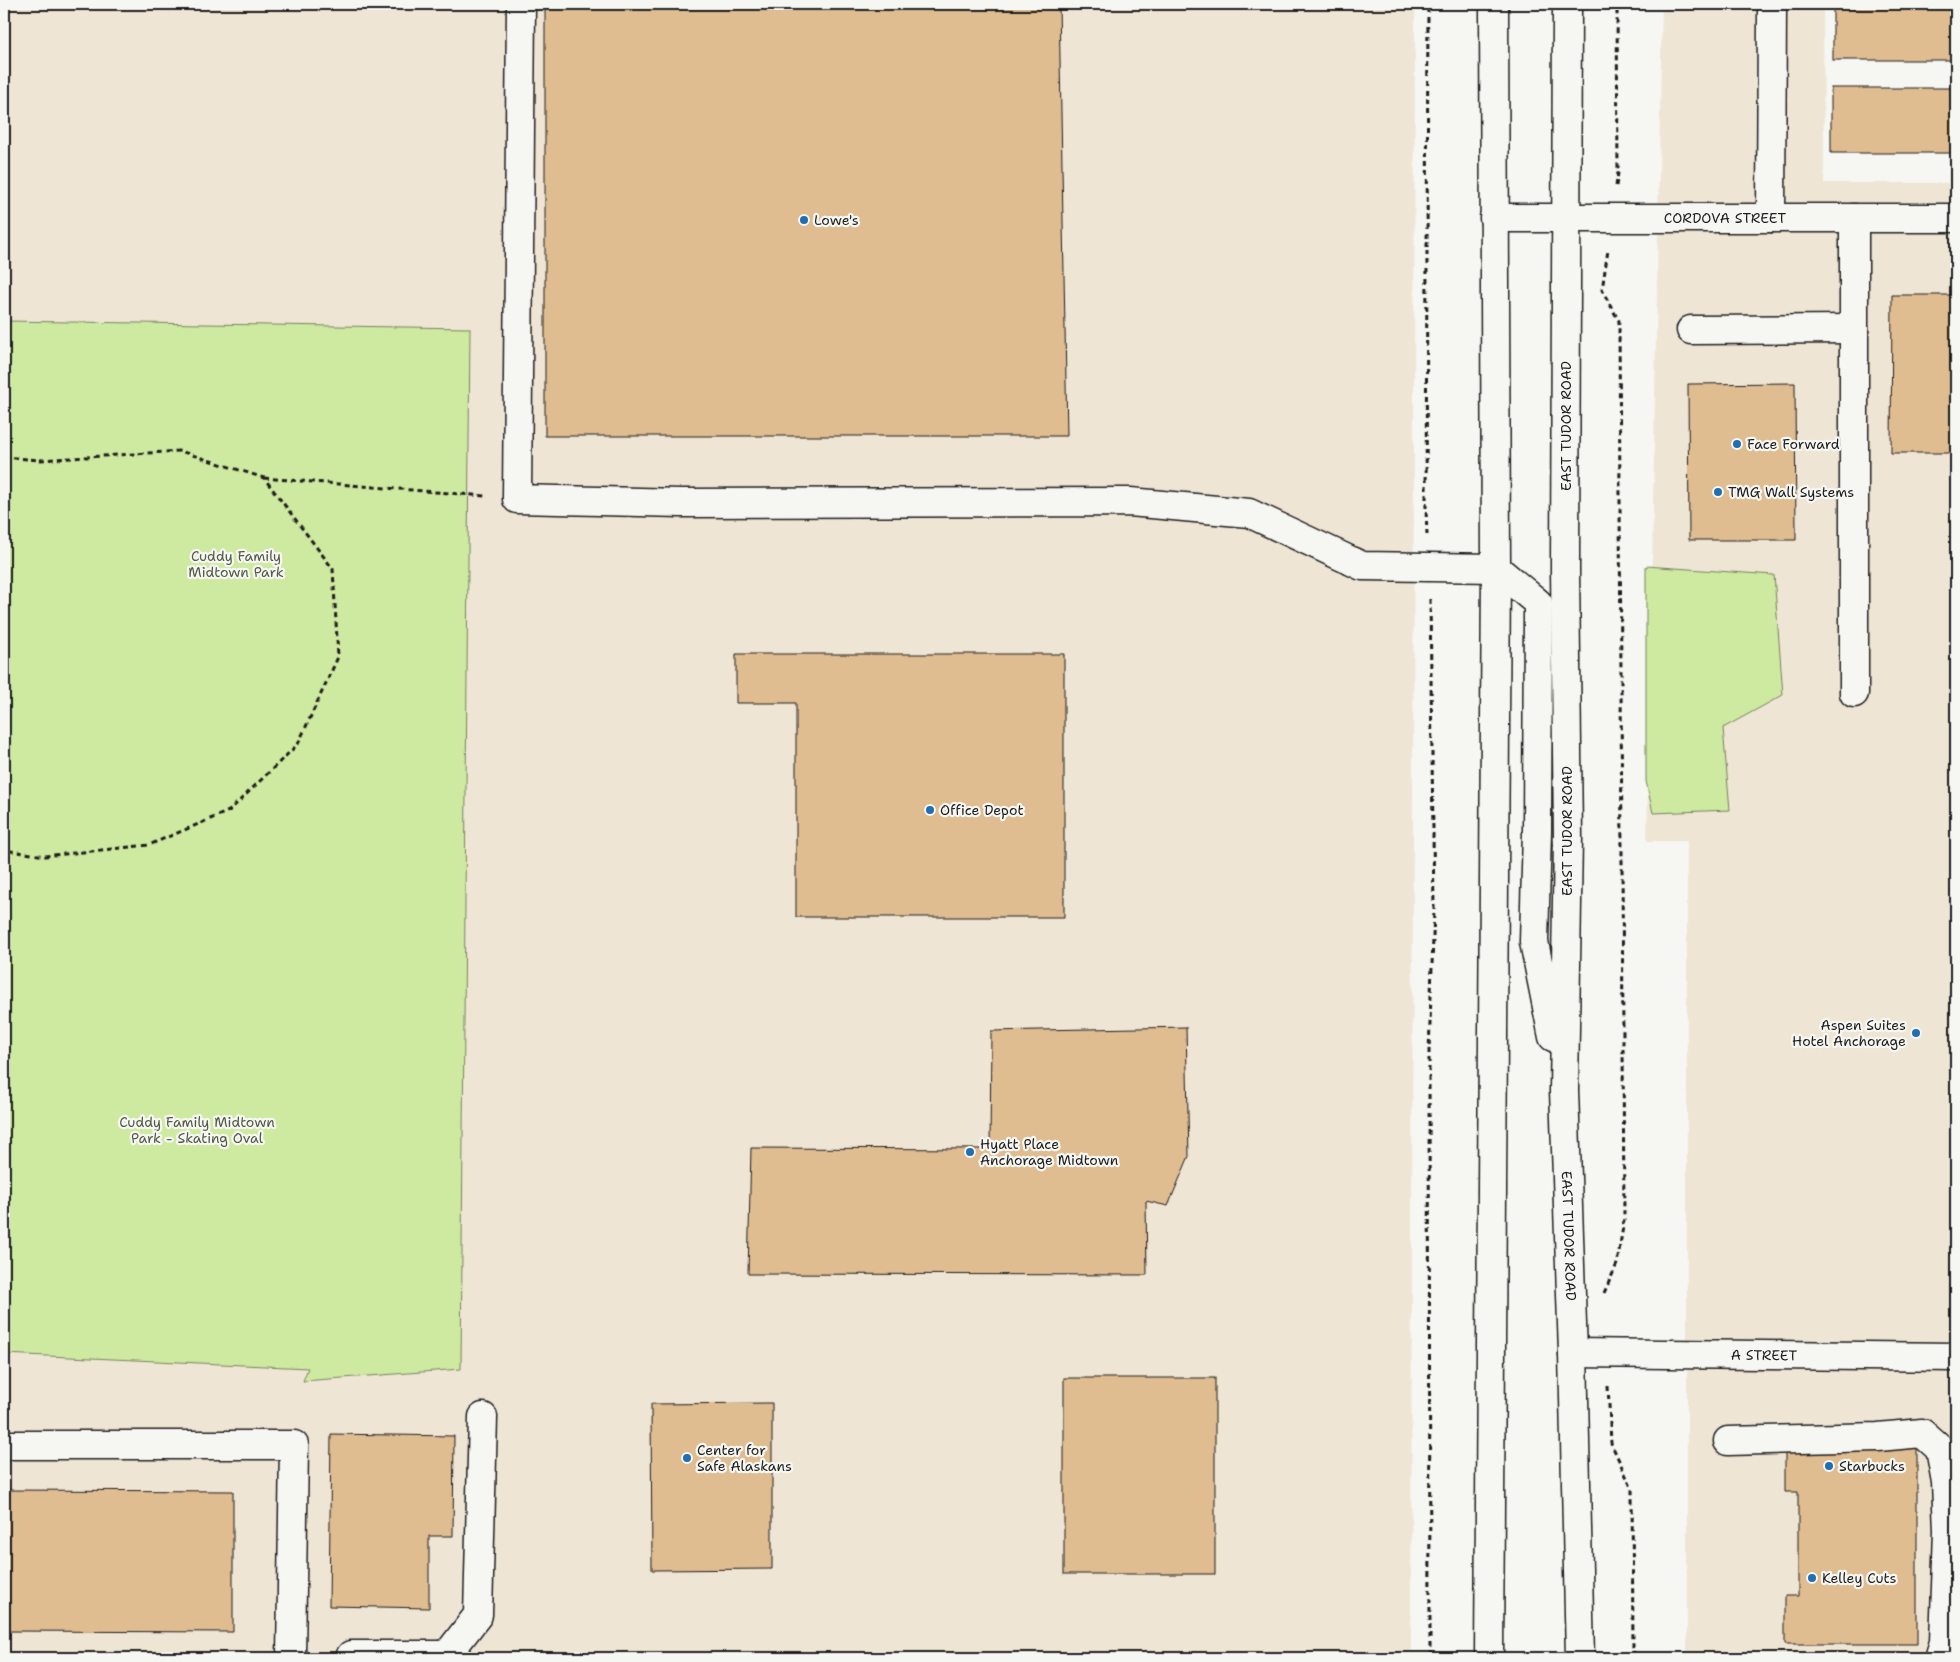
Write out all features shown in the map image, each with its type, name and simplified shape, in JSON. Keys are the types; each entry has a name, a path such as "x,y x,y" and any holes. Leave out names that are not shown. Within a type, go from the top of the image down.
{"main road":[{"path":"521,4 517,499 681,503 1130,502 1249,513 1362,566 1496,568 1538,603 1537,821 1534,942 1564,1090"},
{"path":"1489,1658 1496,568 1494,4"},
{"name":"EAST TUDOR ROAD","path":"1567,4 1565,569 1568,838 1564,1090 1582,1650"},
{"path":"1771,218 1772,4"},
{"name":"CORDOVA STREET","path":"1494,218 1956,218"},
{"path":"1854,218 1854,693"},
{"path":"1691,330 1854,329"},
{"name":"A STREET","path":"1573,1353 1956,1357"},
{"path":"351,1655 447,1657 478,1615 483,1417"},
{"path":"1728,1441 1922,1433 1940,1449 1946,1482 1948,1531 1944,1642 1939,1658"},
{"path":"4,1445 294,1445 291,1658"}],"path":[{"path":"1428,4 1426,509 1431,611 1434,909 1429,1052 1430,1636 1432,1658"},
{"path":"1604,1294 1617,1264 1624,1220 1619,321 1602,290 1618,173 1617,4"},
{"path":"4,457 40,460 180,451 264,478 517,499"},
{"path":"4,850 45,856 149,846 229,811 298,744 338,657 333,569 264,478"},
{"path":"1607,1354 1611,1443 1632,1489 1633,1650 1636,1658"}],"shaded area":[{"path":"4,4 1415,4 1411,1658 4,1658 4,1354 308,1368 303,1381 461,1369 470,329 4,321"},
{"path":"1662,4 1823,4 1824,183 1956,183 1956,1658 1687,1658 1687,841 1647,841"}],"green space":[{"name":"Cuddy Family Midtown Park","path":"4,321 470,328 461,1369 303,1381 308,1368 4,1354"},
{"path":"1646,566 1774,575 1783,695 1723,728 1730,810 1653,813 1646,781"}],"building":[{"name":"Lowe's","path":"545,4 1059,4 1067,436 545,436"},
{"path":"1833,4 1956,4 1956,60 1833,60"},
{"path":"1831,88 1956,88 1956,153 1831,153"},
{"path":"1892,295 1956,295 1956,453 1891,453"},
{"path":"1795,383 1796,540 1689,540 1688,384"},
{"name":"Office Depot","path":"736,654 1064,654 1064,917 796,917 796,703 736,703"},
{"name":"Hyatt Place Anchorage Midtown","path":"1186,1027 1189,1156 1168,1206 1146,1201 1147,1275 748,1274 751,1148 990,1149 991,1031"},
{"path":"1064,1378 1215,1378 1215,1574 1064,1574"},
{"path":"772,1403 772,1569 652,1570 651,1404"},
{"path":"331,1434 454,1436 453,1536 429,1536 429,1608 329,1606"},
{"path":"1785,1444 1917,1444 1917,1644 1785,1644 1785,1596 1798,1596 1798,1492 1785,1492"},
{"path":"7,1490 233,1491 233,1632 5,1631"}],"place":[{"name":"Lowe's","path":"804,220"},
{"name":"Face Forward","path":"1737,444"},
{"name":"TMG Wall Systems","path":"1718,492"},
{"name":"Office Depot","path":"930,810"},
{"name":"Aspen Suites Hotel Anchorage","path":"1916,1033"},
{"name":"Hyatt Place Anchorage Midtown","path":"970,1152"},
{"name":"Center for Safe Alaskans","path":"687,1458"},
{"name":"Starbucks","path":"1829,1466"},
{"name":"Kelley Cuts","path":"1812,1578"}],"park label":[{"name":"Cuddy Family Midtown Park - Skating Oval","path":"197,1130"}]}
